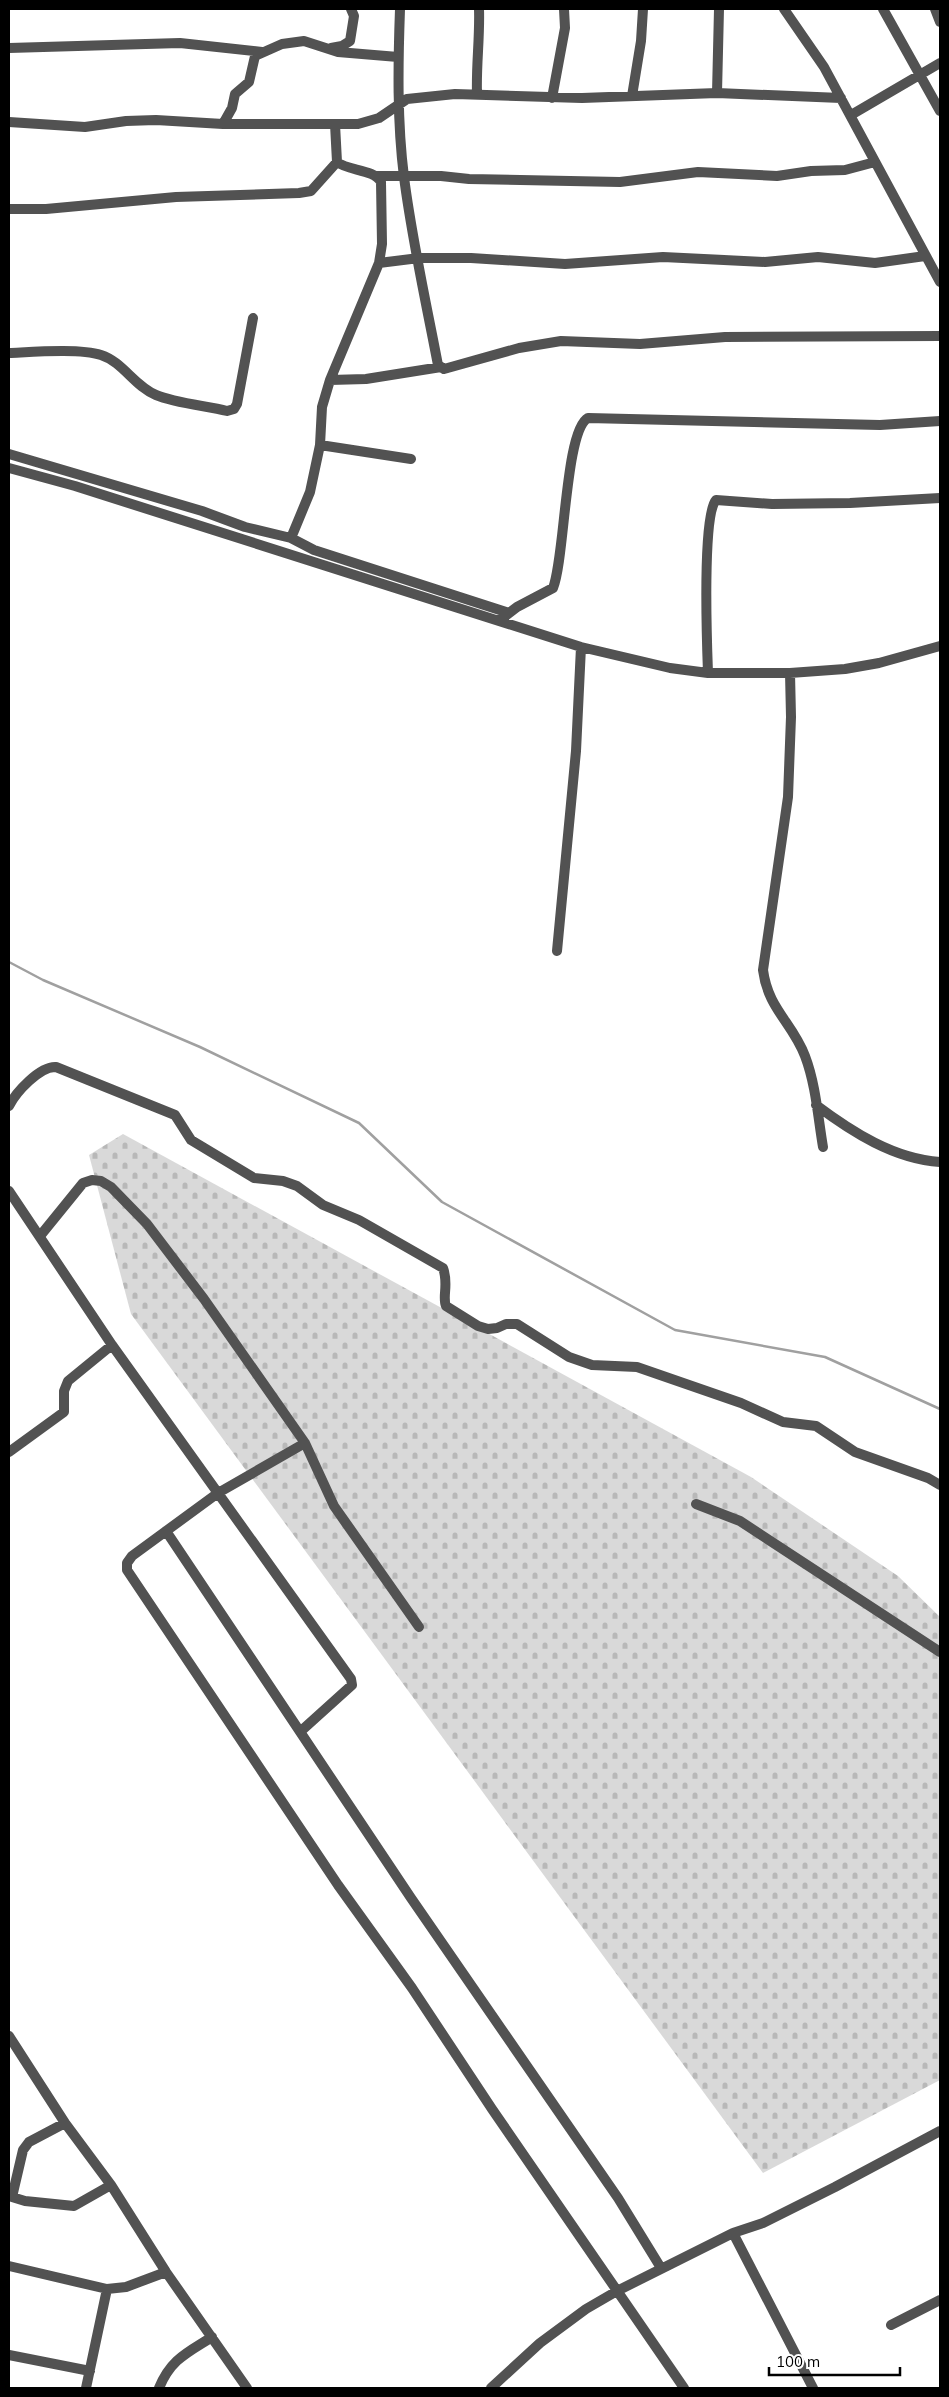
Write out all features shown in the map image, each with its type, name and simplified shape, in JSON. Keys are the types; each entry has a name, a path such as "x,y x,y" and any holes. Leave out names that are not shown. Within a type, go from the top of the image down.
{"street":[{"path":"330,48 342,46 350,41 354,16 351,9"},
{"path":"400,9 398,104 404,176 438,365 441,368"},
{"path":"477,94 476,62 479,43 479,9"},
{"path":"552,98 565,28 564,9"},
{"path":"632,96 641,41 642,9"},
{"path":"717,93 719,9"},
{"path":"784,9 824,66 940,282"},
{"path":"883,9 940,111"},
{"path":"935,9 940,22"},
{"path":"223,124 234,105 235,94 249,82 252,61 255,56 262,52 295,41 304,41 338,52 398,57"},
{"path":"9,48 180,43 262,52"},
{"path":"851,115 940,63"},
{"path":"9,122 85,127 126,121 156,120 223,124 336,124 372,121 407,99 422,96 477,94 552,98 717,93 841,98"},
{"path":"9,209 46,209 176,197 311,191 337,162 336,124"},
{"path":"337,162 342,166 377,176 620,182 698,172 777,176 811,171 845,170 875,162"},
{"path":"291,538 310,492 320,445 322,407 330,380 379,263 382,244 381,185 377,176"},
{"path":"379,263 419,258 471,258 565,264 663,257 766,262 818,257 875,263 925,256"},
{"path":"9,353 57,352 100,354 119,364 141,386 156,395 227,411 234,409 237,404 253,318"},
{"path":"330,380 444,369 519,348 561,341 640,344 725,337 940,336"},
{"path":"500,620 547,592 554,583 571,464 581,424 588,418 880,426 940,421"},
{"path":"320,445 412,459"},
{"path":"9,454 202,511 245,527 291,538 314,550 509,613"},
{"path":"9,468 75,486 500,620 581,648 670,668 708,673 790,673 845,669 879,663 940,646"},
{"path":"708,673 706,612 708,549 712,509 716,500 772,504 850,503 940,498"},
{"path":"557,951 576,752 581,648"},
{"path":"790,673 791,717 788,797 763,970 772,1004 792,1031 805,1056 823,1148"},
{"path":"9,1106 40,1071 56,1067 175,1115 191,1140 254,1178 283,1181 297,1186 323,1205 359,1220 443,1268 447,1283 444,1303 478,1326 488,1329 506,1324 517,1324 568,1357 592,1365 637,1367 741,1404 784,1422 816,1426 854,1452 928,1478 940,1485"},
{"path":"816,1105 858,1136 923,1161 940,1162"},
{"path":"40,1236 83,1183 101,1180 111,1186 147,1224 204,1299 305,1444 334,1506 419,1627"},
{"path":"9,1190 112,1345 352,1682 352,1685 301,1732"},
{"path":"9,1452 64,1412 64,1391 68,1381 112,1345"},
{"path":"305,1444 218,1493 132,1556 126,1563 126,1570 338,1885 412,1988 492,2109 684,2388"},
{"path":"696,1504 740,1521 940,1652"},
{"path":"166,1531 411,1898 618,2198 661,2268"},
{"path":"10,2040 65,2123 110,2185 166,2272 247,2388"},
{"path":"65,2123 29,2142 23,2150 12,2197 25,2201 74,2206 110,2185"},
{"path":"491,2388 540,2343 586,2309 617,2291 733,2233 787,2211 940,2131"},
{"path":"733,2233 812,2388"},
{"path":"9,2266 107,2289 126,2287 166,2272"},
{"path":"86,2388 107,2289"},
{"path":"891,2325 940,2300"},
{"path":"160,2388 166,2370 212,2337"},
{"path":"9,2355 90,2371"}],"green space":[{"path":"123,1134 751,1477 898,1576 940,1617 940,2080 763,2173 131,1314 89,1155"}],"waterway":[{"path":"9,962 43,980 200,1047 359,1123 442,1202 675,1330 825,1357 940,1409"}]}
